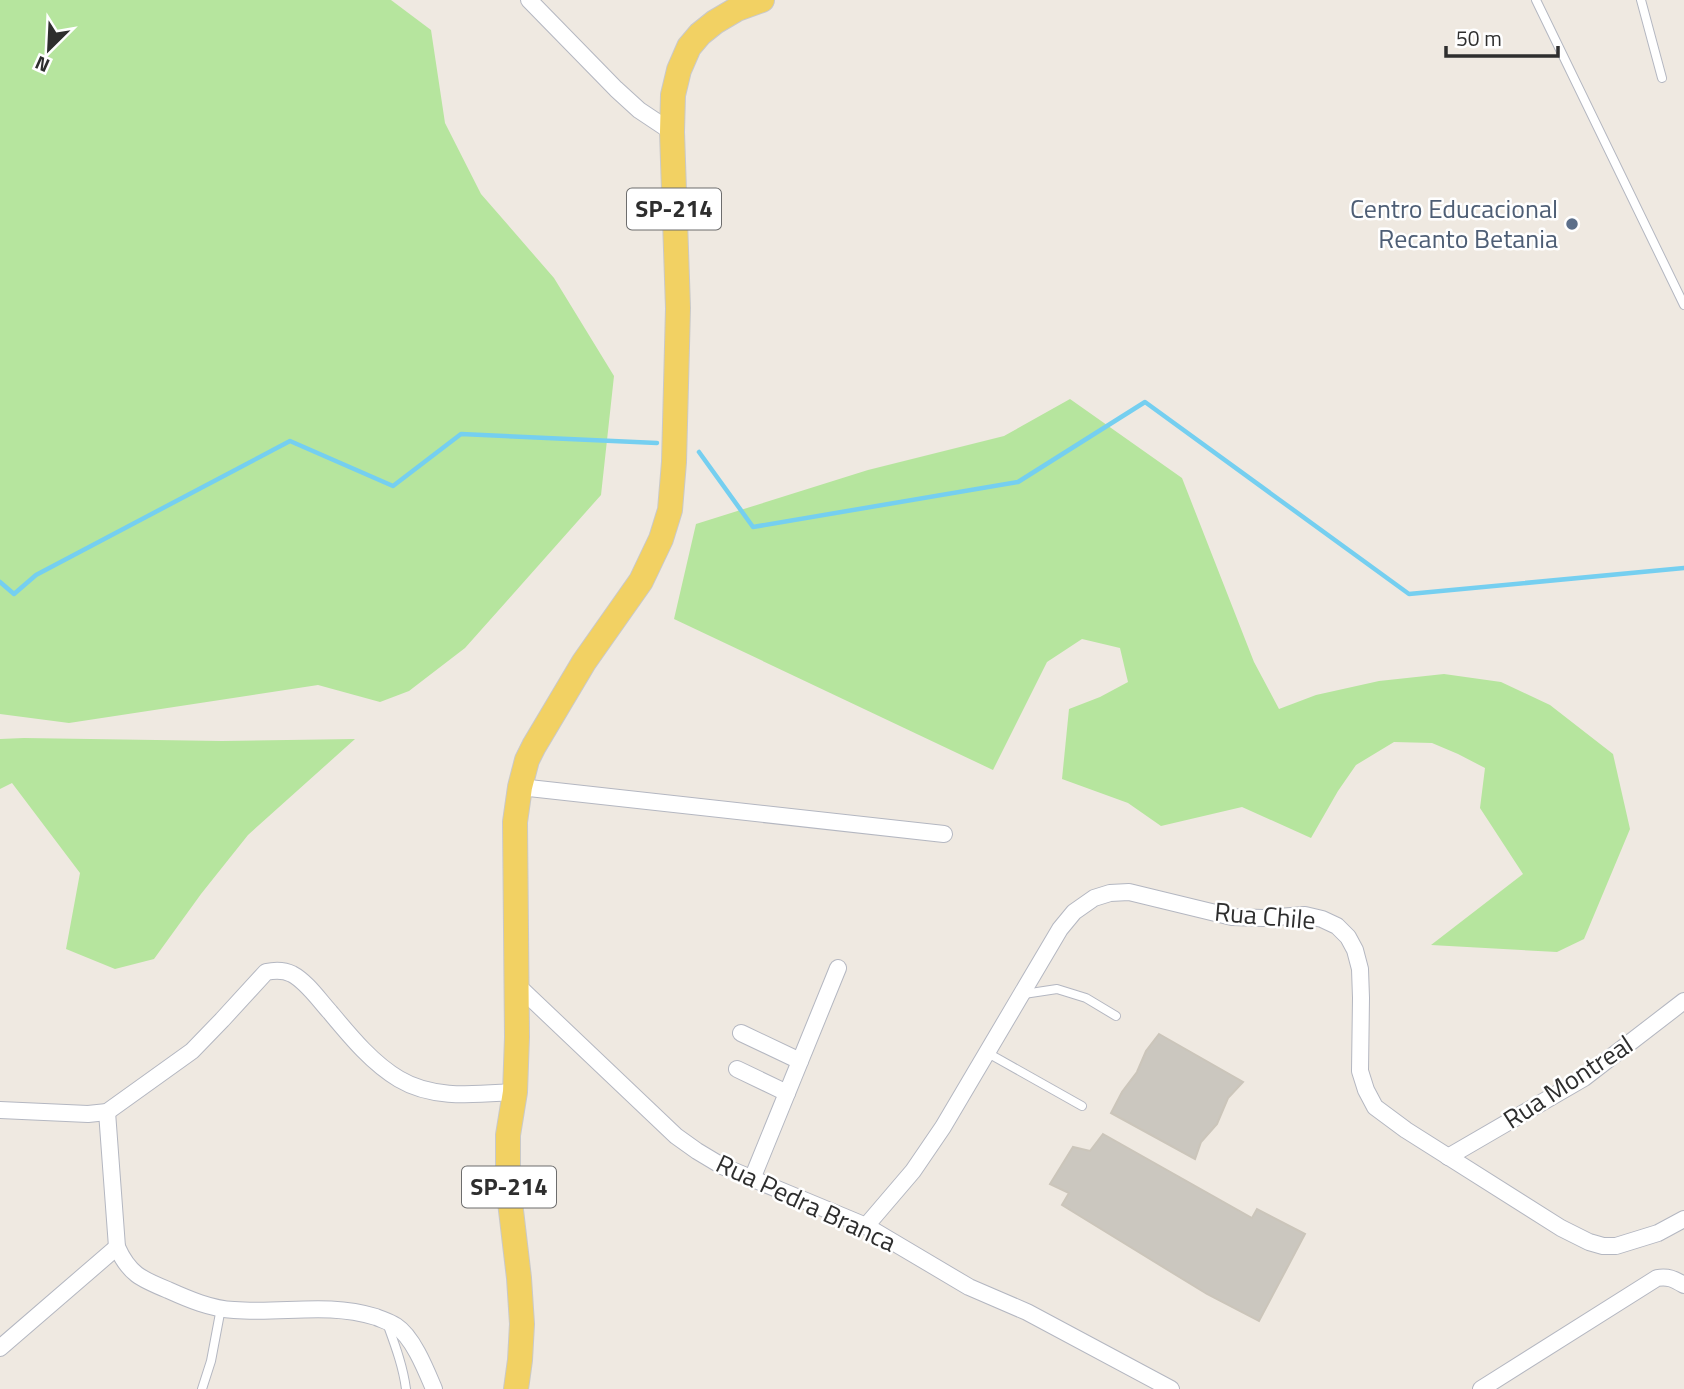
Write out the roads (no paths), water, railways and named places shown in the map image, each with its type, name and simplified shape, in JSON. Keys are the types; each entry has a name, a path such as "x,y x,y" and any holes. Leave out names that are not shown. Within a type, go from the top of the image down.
{"main road":[{"name":"SP-214","path":"516,1389 522,1324 508,1185 508,1135 515,1092 516,984 503,956 498,935 499,910 515,850 515,822 520,787 527,760 552,714 584,662 641,581 661,539 670,510 678,308 673,95 678,70 689,47 700,34 737,9 762,0"}],"street":[{"path":"529,0 616,89 639,110 672,132"},
{"path":"520,787 944,834"},
{"name":"Rua Chile","path":"866,1226 913,1171 943,1127 1060,929 1074,912 1094,898 1110,893 1129,892 1232,917 1305,915 1337,926 1348,937 1355,950 1360,969 1360,1071 1375,1107 1448,1157 1561,1228 1589,1242 1616,1246 1658,1233 1684,1219"},
{"path":"752,1179 838,968"},
{"path":"0,1110 88,1114 107,1112 192,1051 266,972 275,970 292,974 311,990 372,1058 399,1079 420,1088 443,1093 515,1092"},
{"name":"Rua Pedra Branca","path":"516,984 676,1136 697,1151 722,1166 866,1226 968,1287 1027,1312 1171,1389"},
{"name":"Rua Montreal","path":"1448,1157 1584,1078 1684,1001"},
{"path":"741,1033 800,1061"},
{"path":"737,1069 787,1093"},
{"path":"107,1112 117,1247 125,1264 136,1274 209,1306 258,1311 329,1308 358,1312 386,1321 396,1325 404,1333 434,1389"},
{"path":"0,1348 117,1247"},
{"path":"1481,1389 1657,1279 1666,1277 1684,1285"}],"lane":[{"path":"1536,0 1684,305"},
{"path":"1641,0 1662,78"},
{"path":"1021,994 1058,989 1086,998 1116,1016"},
{"path":"986,1052 1082,1106"},
{"path":"202,1389 211,1361 221,1308"},
{"path":"386,1321 398,1351 406,1389"}],"waterway":[{"path":"699,452 753,527 1018,482 1145,402 1409,594 1684,568"},
{"path":"0,582 14,594 36,575 290,441 393,486 461,434 657,443"}],"place":[{"name":"Centro Educacional Recanto Betania","path":"1572,224"}]}
